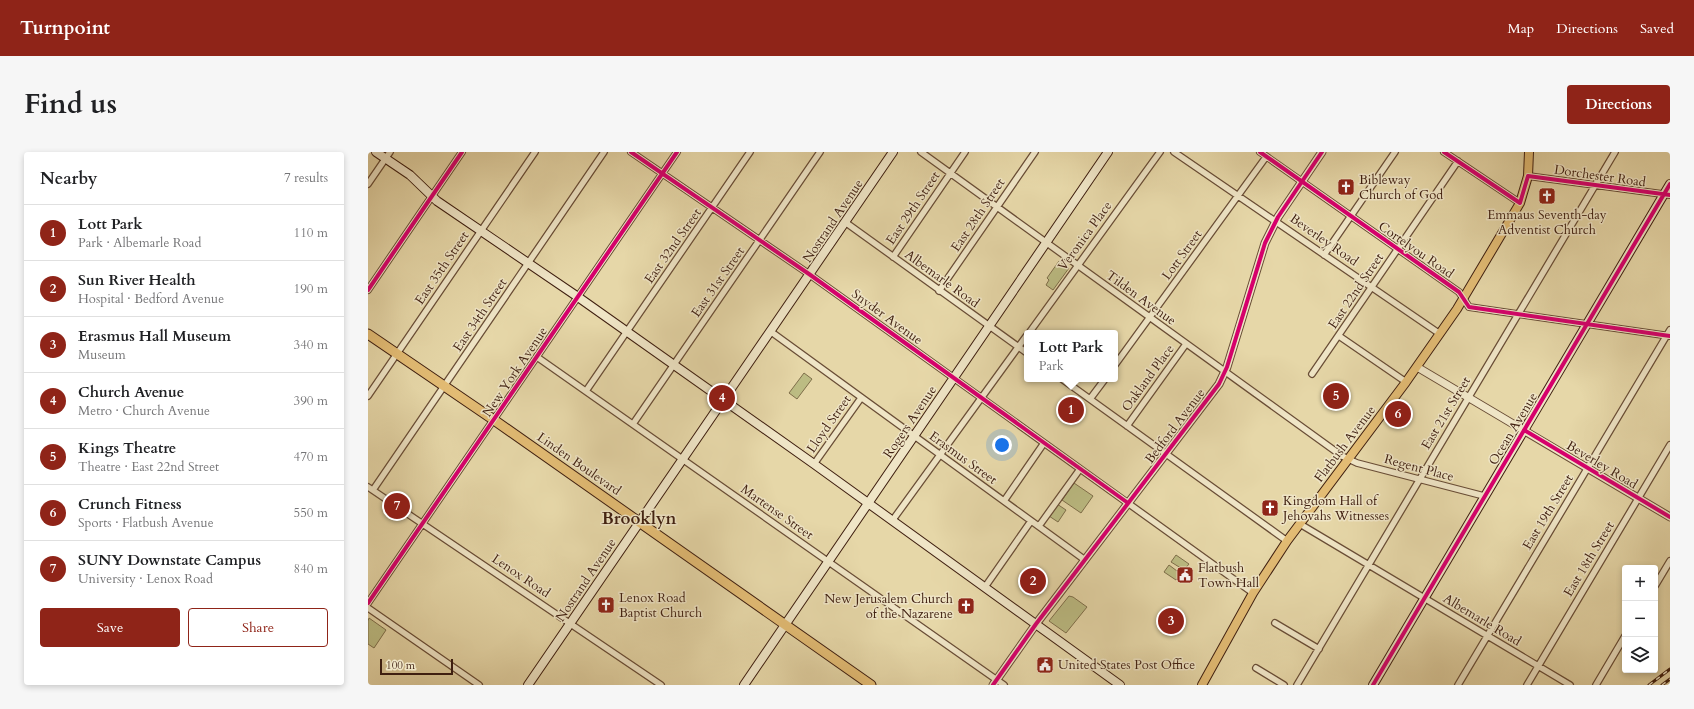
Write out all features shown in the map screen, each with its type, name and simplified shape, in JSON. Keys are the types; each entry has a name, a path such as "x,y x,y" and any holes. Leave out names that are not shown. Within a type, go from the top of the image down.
{"highway":[{"name":"Linden Boulevard","path":"368,334 494,420 871,685"}],"main road":[{"path":"376,152 388,155 432,196 814,464 1120,685"},
{"name":"Nostrand Avenue","path":"528,685 892,152"},
{"name":"Rogers Avenue","path":"744,685 1108,152"},
{"name":"Flatbush Avenue","path":"1202,685 1253,593 1287,541 1417,367 1463,299 1520,203 1528,176 1529,152"},
{"name":"Ocean Avenue","path":"1373,685 1587,324 1667,195 1670,184"}],"street":[{"path":"368,290 462,152"},
{"name":"East 35th Street","path":"368,396 535,152"},
{"name":"East 34th Street","path":"371,488 444,386 604,152"},
{"name":"Snyder Avenue","path":"631,152 809,274 1253,593"},
{"name":"New York Avenue","path":"368,602 677,152"},
{"name":"East 32nd Street","path":"586,391 750,152"},
{"name":"East 31st Street","path":"633,424 820,152"},
{"name":"Tilden Avenue","path":"921,152 1225,373 1349,460"},
{"name":"East 29th Street","path":"893,257 965,152"},
{"name":"East 28th Street","path":"939,291 1034,152"},
{"name":"Veronica Place","path":"1031,330 1160,152"},
{"name":"Beverley Road","path":"1174,152 1440,334"},
{"name":"Cortelyou Road","path":"1260,152 1350,217 1459,292 1469,307 1668,336"},
{"name":"Bedford Avenue","path":"995,682 1036,624 1212,395 1225,373 1265,243 1276,221 1322,152"},
{"path":"1324,255 1395,152"},
{"path":"1444,152 1520,203"},
{"name":"East 21st Street","path":"1297,685 1615,152"},
{"path":"368,184 388,155"},
{"name":"Lott Street","path":"1118,361 1266,157"},
{"name":"East 22nd Street","path":"1312,374 1458,161"},
{"name":"Dorchester Road","path":"1528,176 1667,195"},
{"name":"Albemarle Road","path":"845,222 1024,352"},
{"name":"East 19th Street","path":"1458,685 1587,468 1668,336 1670,330"},
{"name":"Erasmus Street","path":"770,331 1085,560"},
{"path":"1339,336 1406,382"},
{"name":"Veronica Place","path":"892,521 1024,339"},
{"name":"Oakland Place","path":"1127,426 1186,344"},
{"name":"Martense Street","path":"537,357 829,562 995,682 1004,685"},
{"name":"Beverley Road","path":"1417,367 1670,518"},
{"path":"1066,382 1287,541"},
{"path":"1090,399 1103,382"},
{"name":"Lloyd Street","path":"814,464 861,398"},
{"path":"1004,501 1044,443"},
{"name":"East 18th Street","path":"1527,685 1670,445"},
{"name":"Regent Place","path":"1349,460 1484,496"},
{"path":"1039,526 1080,469"},
{"name":"Lenox Road","path":"371,488 661,685"},
{"path":"985,587 1031,521"},
{"name":"Albemarle Road","path":"1300,524 1570,685"},
{"path":"1658,581 1670,561"},
{"path":"368,608 480,685"},
{"path":"1275,623 1319,649"},
{"path":"1596,685 1624,637"},
{"path":"1256,668 1284,685"}],"green space":[{"path":"1059,261 1069,268 1053,290 1046,285 1049,280 1047,278"},
{"path":"804,373 812,379 797,399 789,393"},
{"path":"1077,397 1082,401 1067,422 1062,418"},
{"path":"1074,483 1093,496 1081,513 1062,500"},
{"path":"1057,504 1066,510 1058,522 1049,516"},
{"path":"1176,555 1189,564 1184,570 1171,562"},
{"path":"1169,565 1181,574 1176,580 1164,572"},
{"path":"1069,596 1073,597 1087,607 1066,633 1049,621"},
{"path":"369,618 386,630 374,648 368,644"}],"railway":[{"path":"1649,685 1670,669"},
{"path":"1662,685 1670,679"}],"cycle path":[{"path":"368,290 462,152"},
{"path":"631,152 809,274 1128,503"},
{"path":"368,603 677,152"},
{"path":"1260,152 1459,292 1469,307 1670,336"},
{"path":"993,685 1036,624 1219,384 1227,367 1265,243 1278,217 1322,152"},
{"path":"1444,152 1520,203 1528,176 1670,195"},
{"path":"1373,685 1670,184"},
{"path":"1524,430 1670,517"}],"place":[{"name":"Bibleway Church of God","path":"1346,187"},
{"name":"Emmaus Seventh-day Adventist Church","path":"1547,196"},
{"name":"Kings Theatre","path":"1336,396"},
{"name":"Church Avenue","path":"722,398"},
{"name":"Lott Park","path":"1071,410"},
{"name":"Crunch Fitness","path":"1398,414"},
{"name":"SUNY Downstate Campus","path":"397,506"},
{"name":"Kingdom Hall of Jehovahs Witnesses","path":"1270,508"},
{"name":"Flatbush Town Hall","path":"1185,575"},
{"name":"Sun River Health","path":"1033,581"},
{"name":"Lenox Road Baptist Church","path":"606,605"},
{"name":"New Jerusalem Church of the Nazarene","path":"966,606"},
{"name":"Erasmus Hall Museum","path":"1171,621"},
{"name":"United States Post Office","path":"1045,665"}],"district":[{"name":"Brooklyn","path":"639,518"}]}
